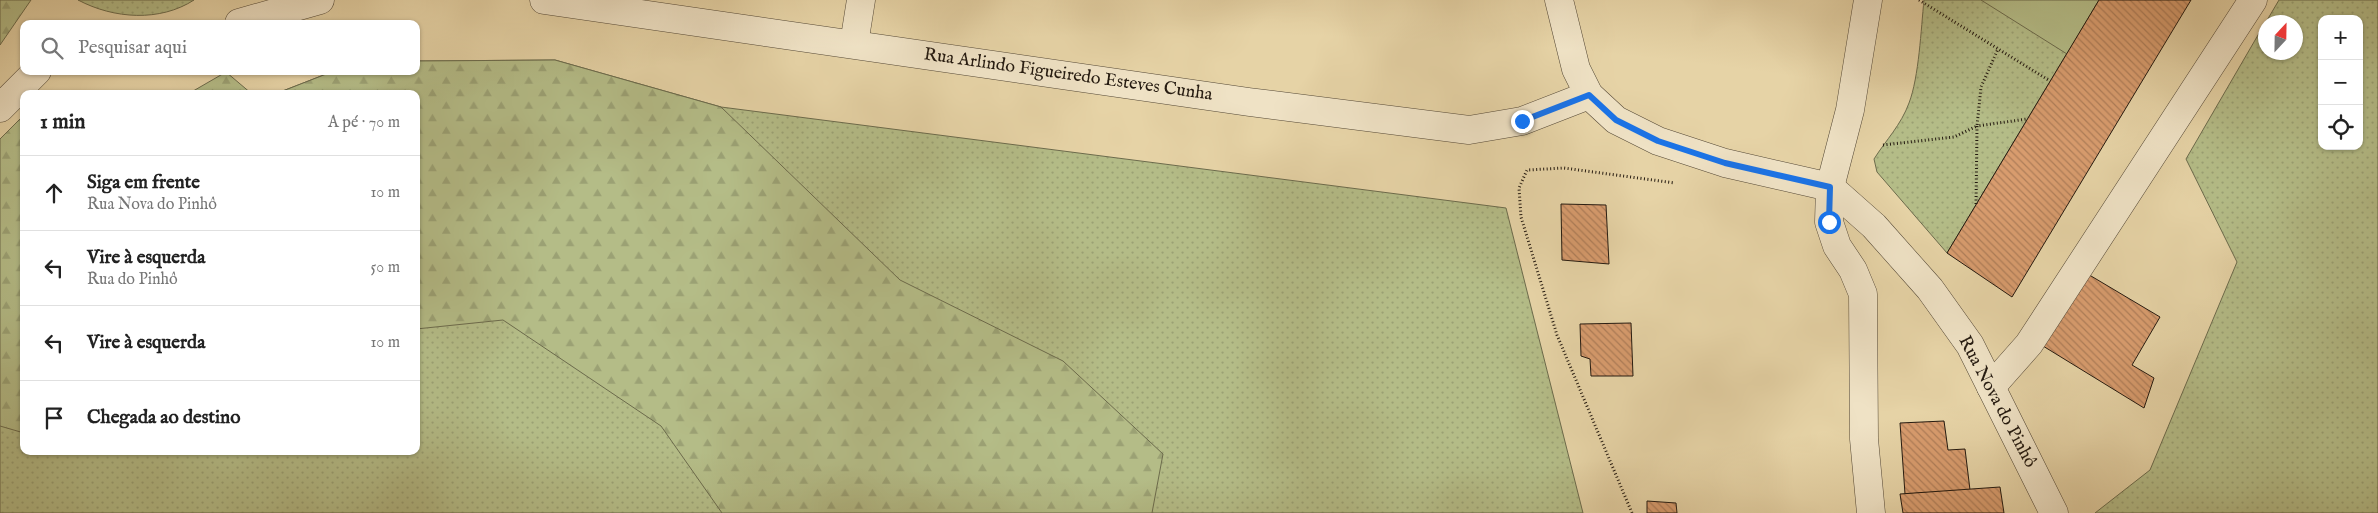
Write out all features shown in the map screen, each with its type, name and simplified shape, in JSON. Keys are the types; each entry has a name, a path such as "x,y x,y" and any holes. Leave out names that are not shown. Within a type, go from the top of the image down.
{"street":[{"path":"242,20 260,0"},
{"path":"250,20 320,0"},
{"name":"Rua Arlindo Figueiredo Esteves Cunha","path":"544,0 1239,100 1469,130 1522,121 1589,95"},
{"path":"854,44 860,0"},
{"path":"1560,0 1576,68 1589,95 1616,120 1658,141 1725,163 1830,187"},
{"path":"1868,0 1850,110 1830,187 1829,222 1837,246 1853,270 1863,294 1864,439 1871,513"},
{"path":"1991,388 2029,344 2253,0"},
{"path":"0,108 33,75"},
{"name":"Rua Nova do Pinhô","path":"1830,187 1874,226 1930,289 1970,345 2054,513"}],"path":[{"path":"1920,0 2050,81"},
{"path":"1976,204 1977,126 1981,87 1998,49"},
{"path":"1883,145 1954,136 1977,126 2028,119"},
{"path":"1632,513 1557,335 1521,217 1519,188 1527,170 1564,168 1681,184"}],"green space":[{"path":"0,0 31,0 0,45"},
{"path":"78,0 194,0 167,12 137,15 107,11"},
{"path":"1924,0 2099,0 1947,253 1877,172 1874,159 1902,118 1909,103 1919,53"},
{"path":"1981,0 2099,0 2067,54"},
{"path":"2279,0 2378,0 2378,513 2095,513 2150,470 2237,262 2186,159 2258,35 2258,60 2303,60 2303,15 2270,15"},
{"path":"555,60 721,107 1506,208 1583,513 0,513 0,139 20,119 20,455 420,455 420,90 285,90 324,75 420,75 420,61"},
{"path":"555,60 721,107 900,280 1063,361 1163,454 1152,513 722,513 661,426 503,320 420,329 420,90 285,90 324,75 420,75 420,61"},
{"path":"221,75 230,75 247,90 195,90"},
{"path":"20,119 20,432 0,426 0,139"}],"building":[{"path":"2099,0 2191,0 2012,297 1947,253"},
{"path":"1561,204 1606,205 1609,264 1562,260"},
{"path":"2086,273 2160,317 2132,365 2154,378 2144,408 2043,346"},
{"path":"1631,323 1633,376 1591,376 1590,359 1581,356 1580,324"},
{"path":"1944,421 1948,450 1965,449 1970,490 1905,494 1900,423"},
{"path":"2000,487 2004,513 1903,513 1900,494"},
{"path":"1647,501 1676,503 1677,513 1647,513"}],"route":[{"path":"1522,121 1589,95 1616,120 1658,141 1725,163 1830,187 1829,222"}]}
